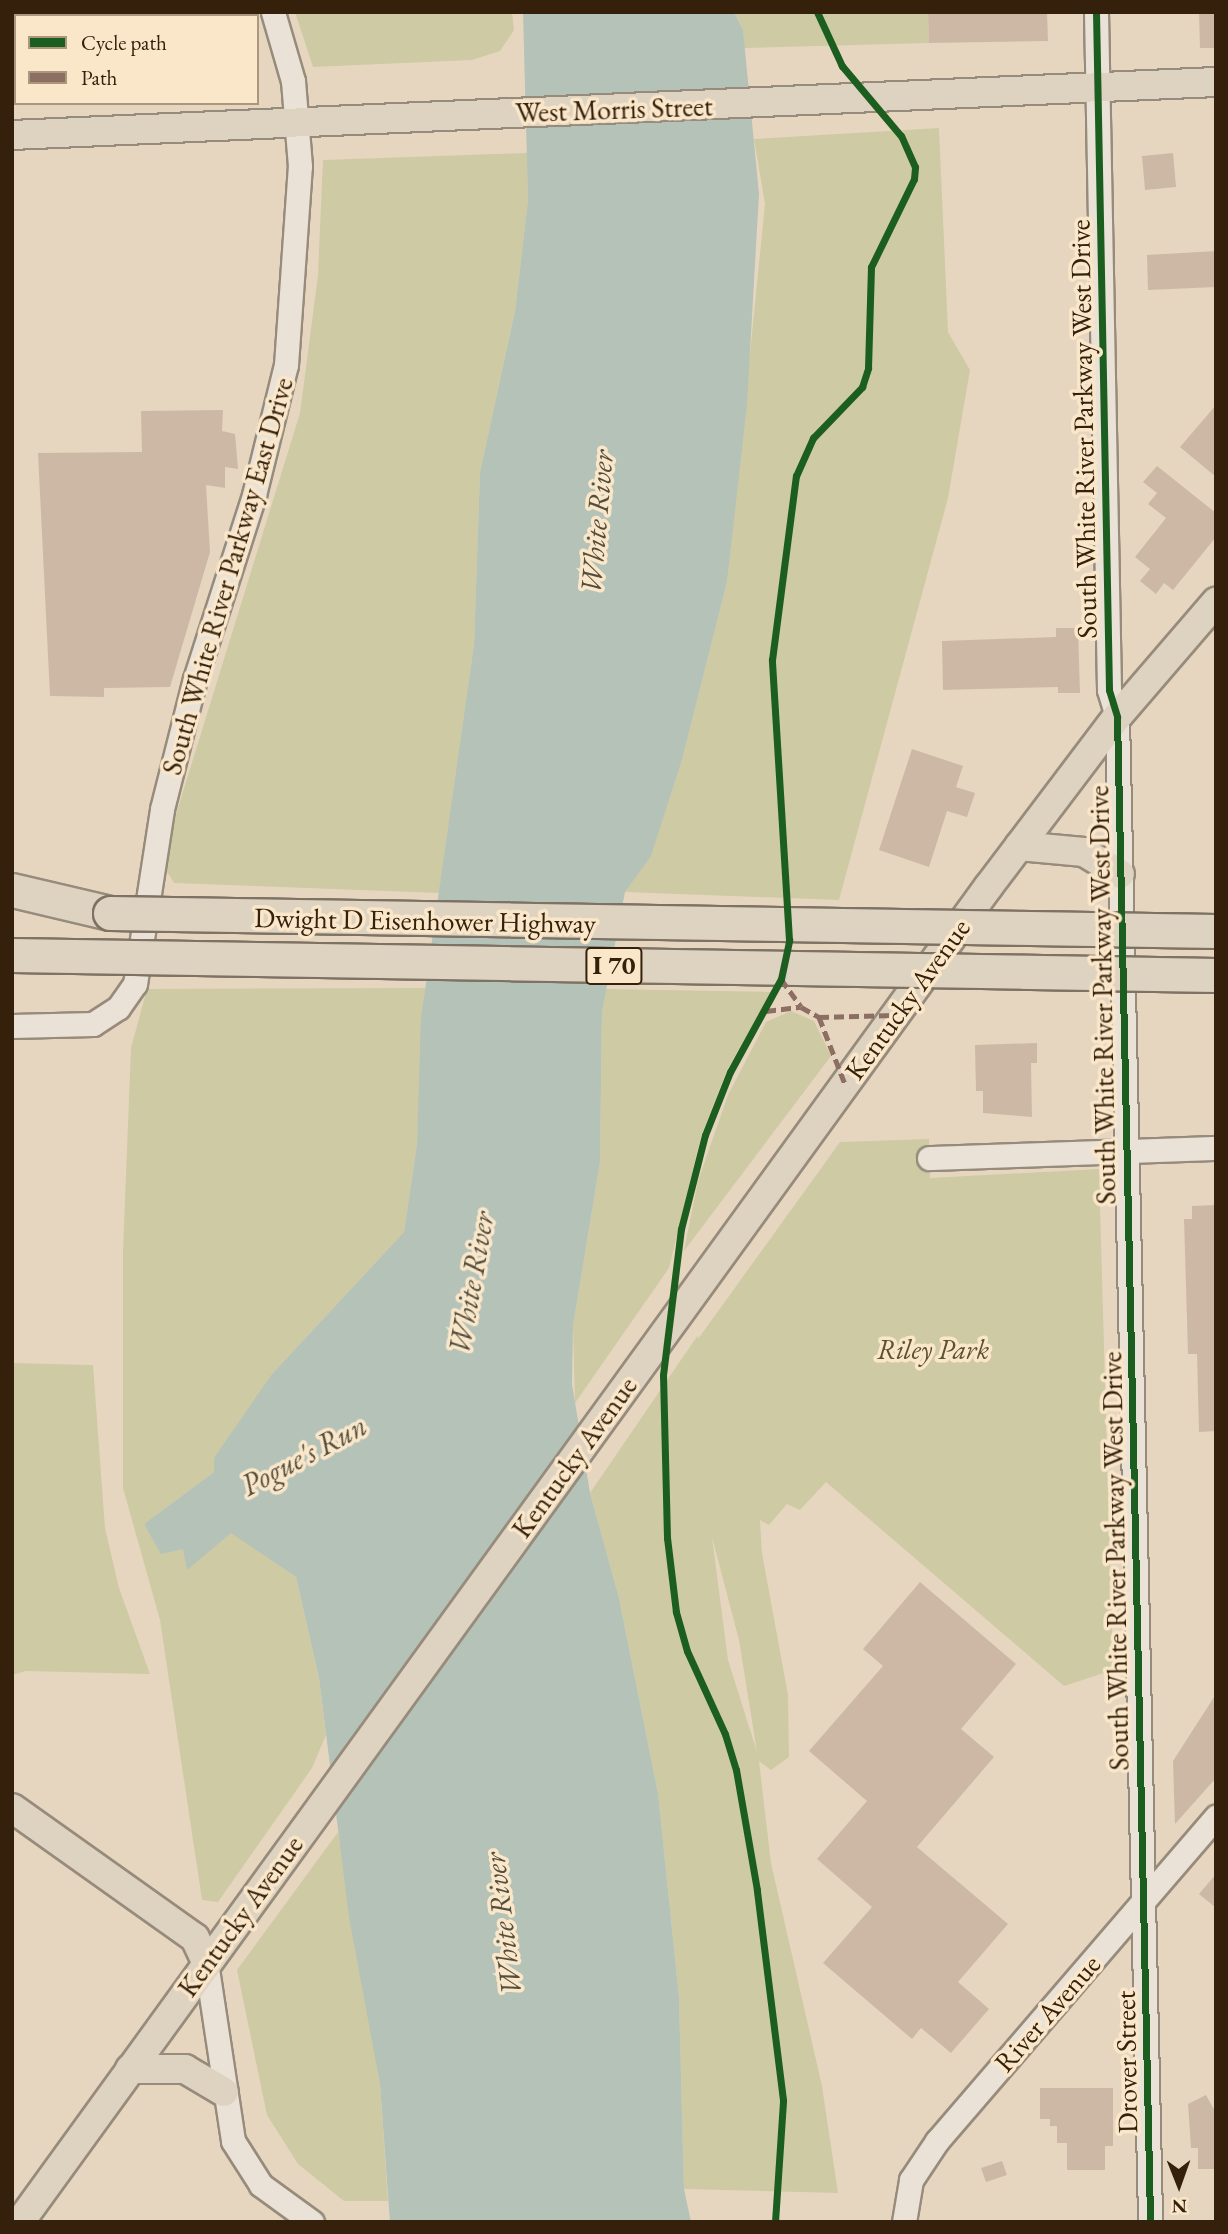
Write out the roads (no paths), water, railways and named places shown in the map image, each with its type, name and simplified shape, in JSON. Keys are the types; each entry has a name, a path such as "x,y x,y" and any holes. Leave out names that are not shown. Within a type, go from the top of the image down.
{"highway":[{"path":"12,890 110,914"},
{"name":"Dwight D Eisenhower Highway","path":"12,911 1216,931"},
{"name":"Dwight D Eisenhower Highway","path":"12,955 1216,975"},
{"path":"12,974 307,962"}],"main road":[{"name":"West Morris Street","path":"12,135 1216,82"},
{"name":"Kentucky Avenue","path":"20,2222 206,1962 1019,846 1117,717 1216,602"},
{"path":"1019,846 1084,852 1120,874"},
{"path":"12,1808 195,1938 206,1962"},
{"path":"130,2069 185,2069 225,2092"}],"street":[{"name":"South White River Parkway East Drive","path":"12,1026 81,1027 112,1013 135,984 162,809 195,679 278,405 291,327 300,166 293,81 273,12"},
{"path":"1096,12 1097,88"},
{"name":"South White River Parkway West Drive","path":"1097,88 1109,690 1117,717 1143,1902"},
{"path":"929,1158 1216,1148"},
{"name":"River Avenue","path":"904,2222 908,2189 926,2156 1216,1817"},
{"name":"Drover Street","path":"1143,1902 1150,2222"},
{"path":"206,1962 233,2141 251,2175 282,2204 312,2222"}],"water":[{"path":"523,12 734,12 743,30 759,194 747,404 727,582 682,760 651,856 625,892 602,1012 600,1162 573,1326 572,1384 590,1493 619,1598 658,1793 679,1997 684,2189 691,2222 390,2222 380,2084 349,1917 319,1678 296,1577 231,1533 187,1570 183,1549 161,1554 144,1524 214,1472 214,1458 272,1374 404,1232 417,1144 421,1018 474,644 480,472 515,311 528,200"}],"water label":[{"name":"White River","path":"597,522"},
{"name":"White River","path":"472,1283"},
{"name":"Pogue's Run","path":"304,1456"},
{"name":"White River","path":"503,1924"}],"park label":[{"name":"Riley Park","path":"933,1349"}]}
